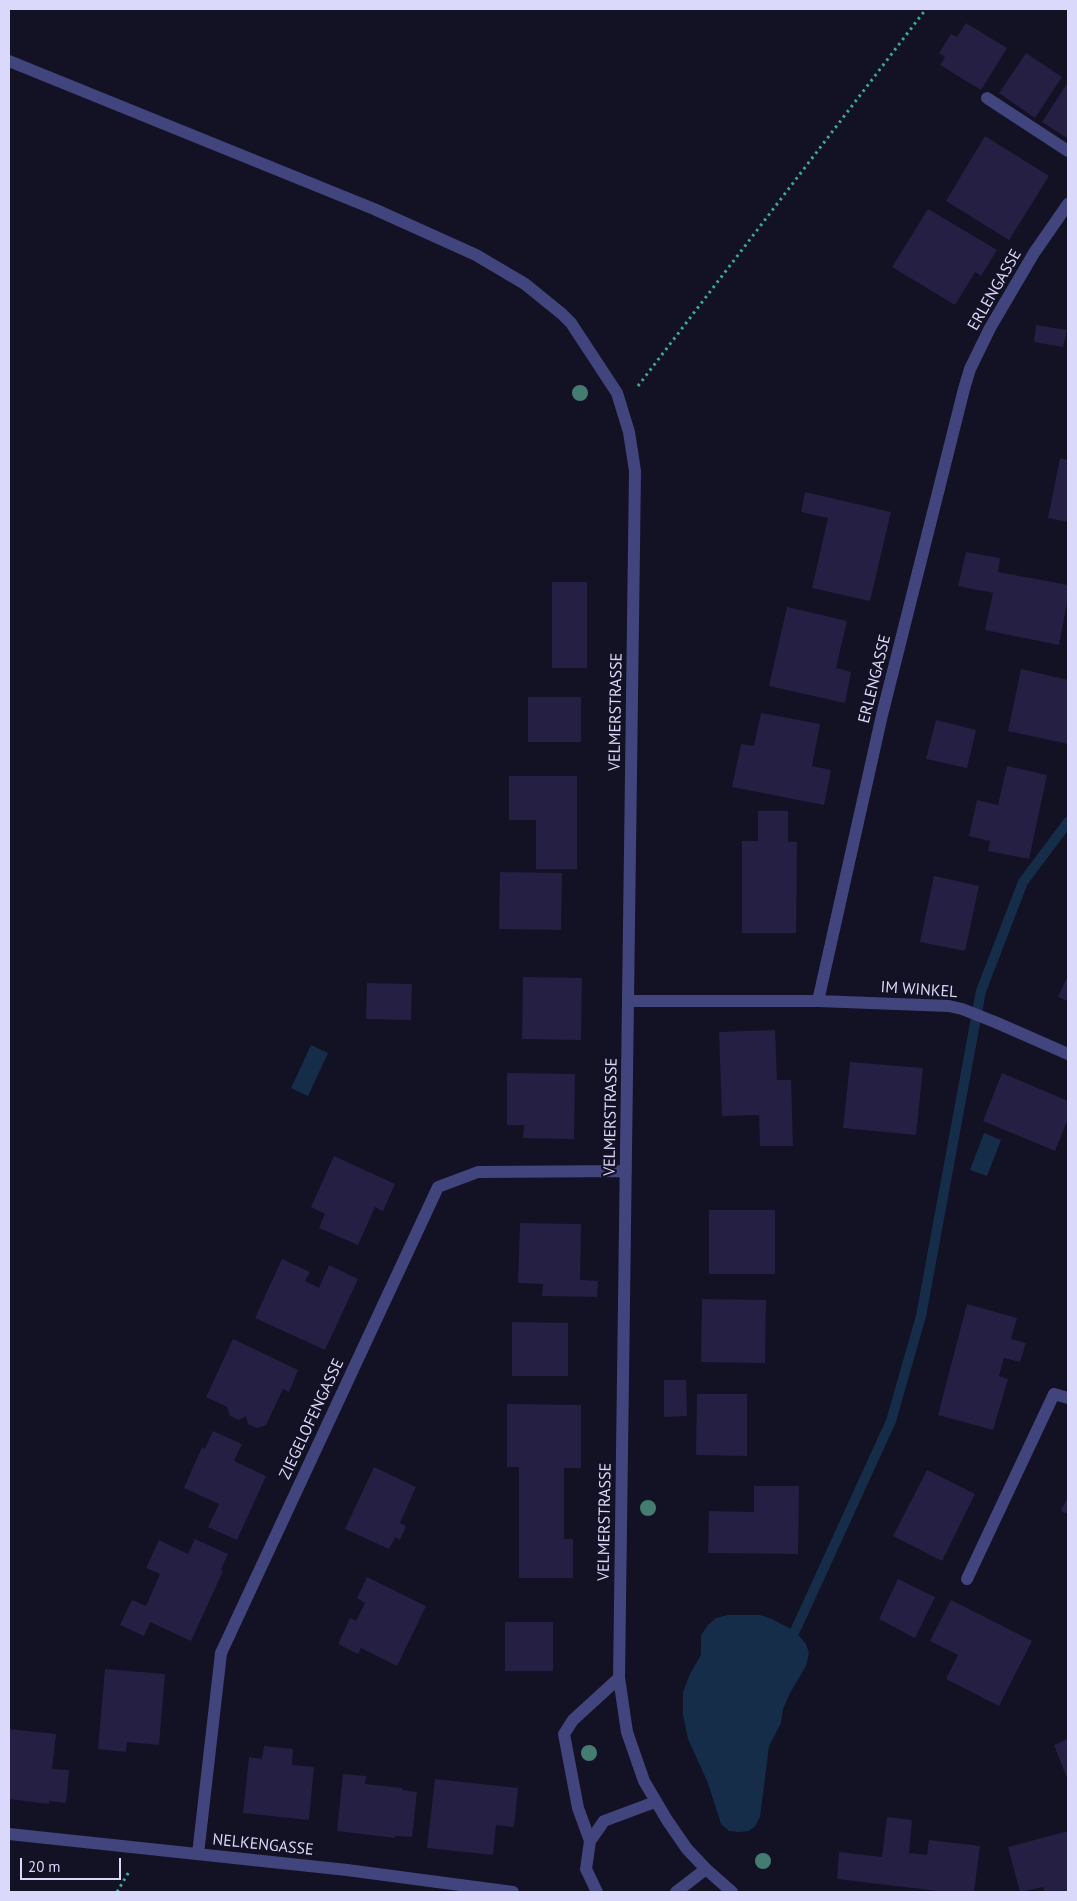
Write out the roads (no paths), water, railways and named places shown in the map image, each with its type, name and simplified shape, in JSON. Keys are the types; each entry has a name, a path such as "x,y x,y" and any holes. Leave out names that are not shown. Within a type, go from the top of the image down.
{"street":[{"name":"VELMERSTRASSE","path":"9,61 374,209 476,255 553,305 571,323 617,394 629,432 635,471 620,1678 623,1715 631,1748 644,1781 655,1802 682,1842 706,1869 732,1892"},
{"path":"986,98 1068,151"},
{"name":"ERLENGASSE","path":"818,1001 882,715 970,369 990,328 1034,253 1068,204"},
{"path":"628,1001 818,1001"},
{"name":"IM WINKEL","path":"818,1001 950,1006 996,1022 1068,1054"},
{"name":"ZIEGELOFENGASSE","path":"198,1854 221,1653 438,1187 478,1172 626,1171"},
{"path":"967,1579 1054,1394 1068,1398"},
{"path":"590,1841 578,1808 564,1734 573,1720 620,1678"},
{"path":"597,1892 586,1869 590,1841 604,1821 655,1802"},
{"name":"NELKENGASSE","path":"9,1834 347,1870 513,1892"},
{"path":"676,1892 706,1869"}],"water":[{"path":"311,1045 328,1053 308,1096 291,1088"},
{"path":"984,1133 1001,1140 987,1176 970,1170"},
{"path":"728,1615 760,1615 772,1619 795,1631 806,1644 809,1653 806,1666 790,1693 783,1709 781,1723 769,1746 760,1817 755,1826 749,1831 738,1832 729,1831 721,1824 708,1783 688,1739 683,1715 683,1692 690,1674 701,1655 701,1635 716,1618"}],"waterway":[{"path":"795,1631 891,1421 921,1316 981,991 1023,882 1068,822"}]}
